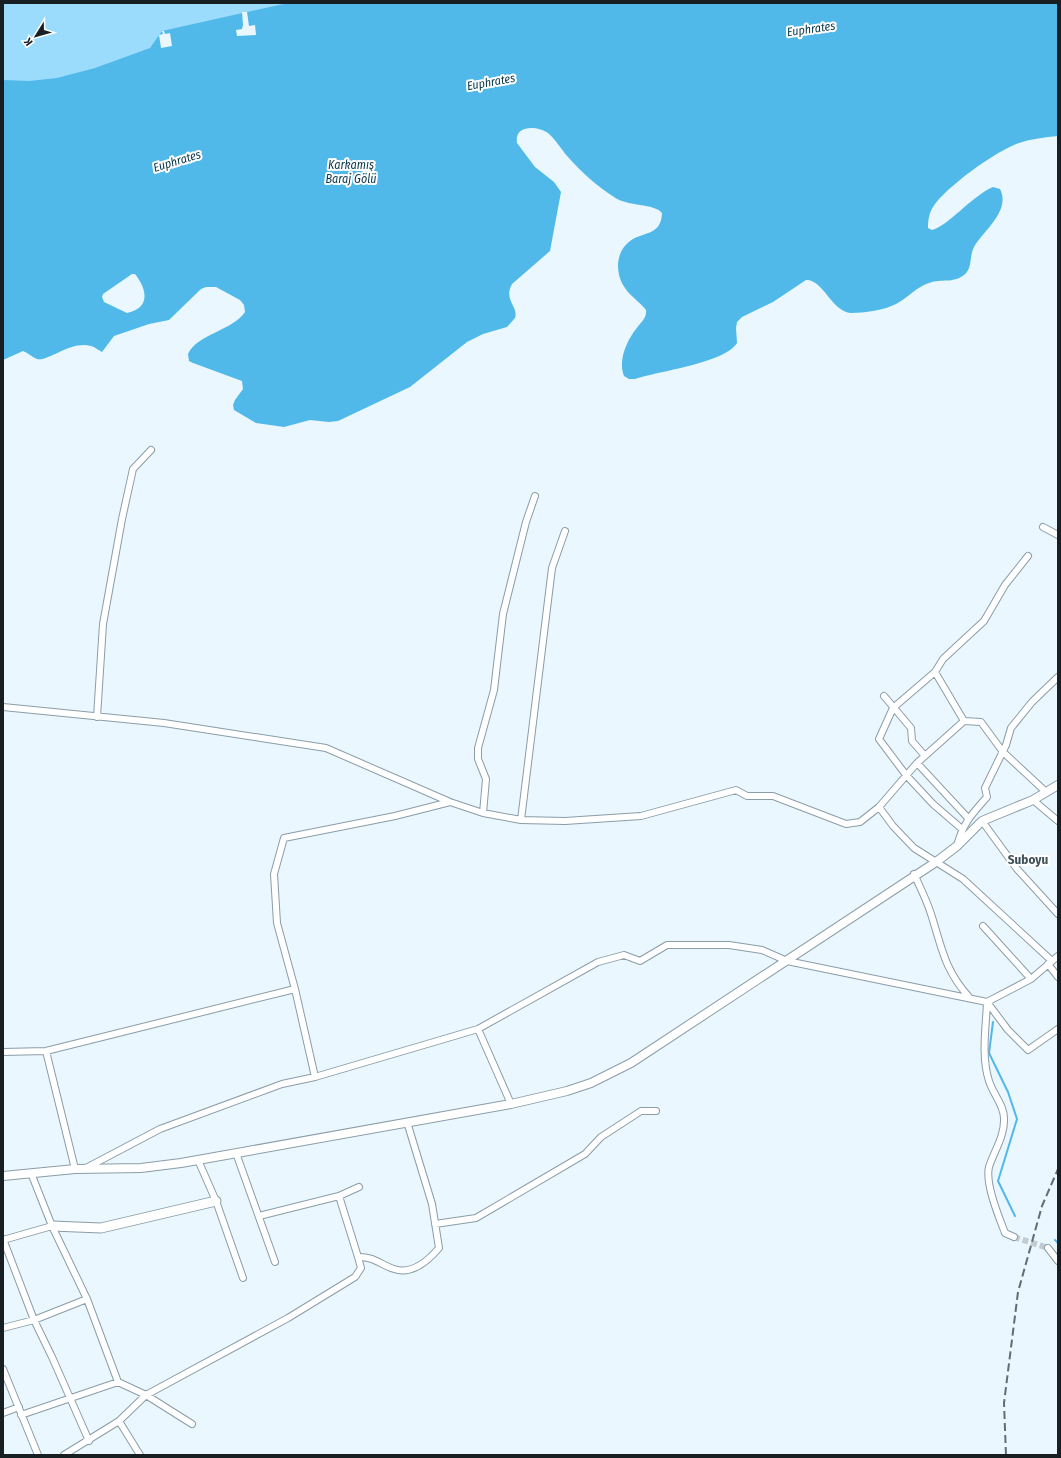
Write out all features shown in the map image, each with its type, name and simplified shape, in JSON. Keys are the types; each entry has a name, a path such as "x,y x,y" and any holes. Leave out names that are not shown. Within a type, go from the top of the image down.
{"main road":[{"path":"52,1226 101,1228 216,1201"}],"street":[{"path":"97,717 103,624 122,520 133,469 151,450"},
{"path":"483,812 486,779 478,759 478,748 494,690 503,614 526,522 535,496"},
{"path":"1043,527 1058,535"},
{"path":"521,820 552,568 565,531"},
{"path":"962,829 933,804 906,776 879,739 893,708 934,672 943,659 984,621 1005,585 1028,556"},
{"path":"934,672 964,721"},
{"path":"957,846 962,829 968,818 987,797 985,788 1003,752 1011,728 1022,713 1058,678"},
{"path":"884,696 911,728 912,741 925,756"},
{"path":"3,707 164,723 326,748 450,802 483,812 521,820 565,821 641,816 736,790 747,796 773,796 846,824 860,822 879,807 917,763 964,721 981,722 1003,752 1046,792"},
{"path":"917,763 968,818"},
{"path":"3,1176 80,1169 141,1168 198,1160 512,1104 567,1091 591,1083 638,1059 787,961 914,874 936,862 957,846 982,821 1033,800 1058,785"},
{"path":"1033,800 1058,820"},
{"path":"314,1077 295,990 277,923 274,874 284,838 395,816 450,802"},
{"path":"879,807 914,848 963,879 1050,962 1058,977"},
{"path":"982,821 1017,869 1058,914"},
{"path":"914,874 930,912 944,958 957,984 969,997"},
{"path":"983,926 1031,979"},
{"path":"80,1169 160,1129 282,1084 314,1077 478,1029 598,962 624,955 640,961 667,945 729,945 762,950 787,961 969,997 987,1002 1008,1030 1028,1050 1058,1029"},
{"path":"987,1002 1031,979 1058,956"},
{"path":"3,1052 46,1051 295,990"},
{"path":"987,1002 984,1060 989,1082 1004,1116 1004,1128 989,1169 990,1181 997,1213 1004,1233 1014,1237"},
{"path":"478,1029 512,1104"},
{"path":"46,1051 80,1169"},
{"path":"435,1224 476,1218 585,1154 601,1137 640,1111 656,1111"},
{"path":"358,1257 366,1257 394,1269 408,1271 428,1261 439,1248 432,1204 407,1122"},
{"path":"236,1153 275,1262"},
{"path":"198,1160 216,1201 243,1278"},
{"path":"31,1173 52,1226 87,1299 118,1382"},
{"path":"259,1216 339,1196 359,1187"},
{"path":"64,1455 89,1441 119,1421 146,1395 288,1318 355,1277 361,1268 339,1196"},
{"path":"52,1226 3,1239 34,1320 89,1441"},
{"path":"1048,1248 1058,1261"},
{"path":"3,1328 34,1320 87,1299"},
{"path":"3,1369 38,1455"},
{"path":"21,1415 118,1382 146,1395 192,1424"},
{"path":"3,1414 18,1407"},
{"path":"119,1421 140,1455"}],"shaded area":[{"path":"3,3 475,3 122,59 62,90 3,94"}],"water":[{"name":"Karkamış Baraj Gölü","path":"288,3 1058,3 1058,136 1038,138 1009,147 972,170 939,199 933,207 928,225 928,228 932,230 945,223 985,191 993,187 1000,189 1002,205 999,213 974,247 969,269 960,278 938,281 924,285 900,302 886,308 868,312 851,313 838,307 818,285 812,281 806,280 773,302 742,317 737,322 737,343 730,350 719,356 690,366 635,379 629,379 624,376 622,370 624,352 632,334 645,318 646,310 627,291 622,282 618,270 619,257 621,251 630,241 651,232 659,226 662,213 653,208 626,202 614,197 578,168 548,133 539,129 528,128 519,132 517,143 535,167 554,182 561,192 550,251 512,284 509,295 515,310 515,318 507,327 483,334 467,342 410,387 338,421 329,422 310,420 284,427 256,423 234,410 233,405 235,400 243,389 242,381 189,361 188,354 192,347 232,324 245,312 244,305 240,300 216,287 206,287 201,289 169,320 149,324 114,336 102,352 92,346 83,345 68,348 42,359 37,359 23,351 3,360 3,80 29,81 57,78 95,68 150,48 162,31","holes":["132,274 135,274 144,292 143,302 140,307 135,311 127,313 104,302 102,297 103,294"]}],"pier":[{"path":"242,12 247,12 249,26 255,25 256,35 237,36 236,30 242,29 243,25"},
{"path":"162,31 164,31 165,34 170,33 172,46 161,48 159,35 163,34"}],"waterway":[{"path":"993,1022 989,1053 1008,1092 1017,1119 998,1181 1015,1216"},
{"path":"1055,1240 1058,1243"}],"tunnel":[{"path":"1014,1237 1048,1248"}],"railway":[{"path":"1006,1455 1004,1403 1018,1292 1042,1206 1058,1169"}],"district":[{"name":"Suboyu","path":"1028,859"}],"water label":[{"name":"Euphrates","path":"811,29"},
{"name":"Euphrates","path":"491,82"},
{"name":"Euphrates","path":"177,161"}]}
